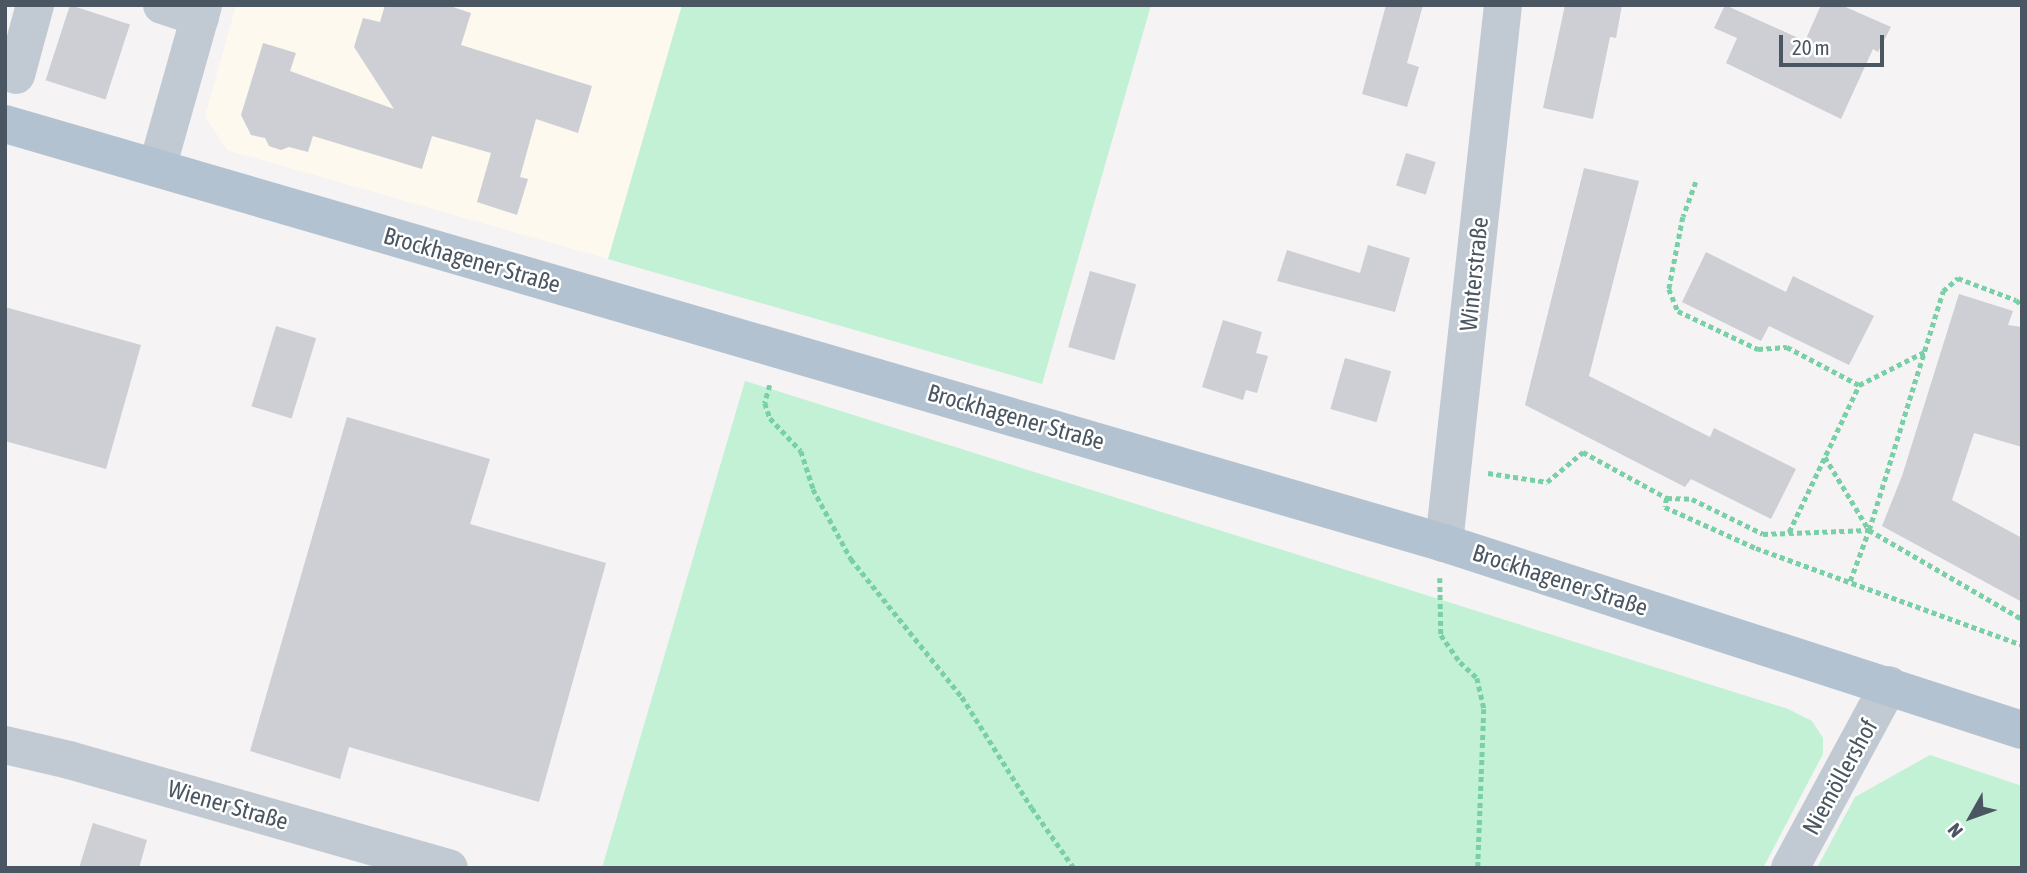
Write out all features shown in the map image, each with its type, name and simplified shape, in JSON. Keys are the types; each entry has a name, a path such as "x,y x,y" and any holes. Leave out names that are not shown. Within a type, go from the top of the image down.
{"main road":[{"name":"Brockhagener Straße","path":"5,124 1444,543 2022,730"}],"street":[{"path":"16,75 35,5"},
{"path":"157,168 201,11 162,5"},
{"name":"Winterstraße","path":"1444,543 1503,5"},
{"name":"Niemöllershof","path":"1790,868 1889,685"},
{"name":"Wiener Straße","path":"5,745 69,760 449,868"}],"path":[{"path":"1696,182 1683,217 1669,289 1678,311 1758,349 1787,347 1859,385"},
{"path":"1850,581 1869,530 1943,291 1958,278 2016,300 2022,305"},
{"path":"780,349 765,402 770,418 801,451 813,489 851,558 962,697 1032,808 1074,868"},
{"path":"1789,533 1859,385 1925,351"},
{"path":"1452,467 1547,482 1583,452 1667,498 1692,499 1763,534 1869,530"},
{"path":"1825,457 1869,530 2022,619"},
{"path":"1667,498 1665,507 1756,548 2022,645"},
{"path":"1444,543 1439,584 1441,635 1460,662 1477,678 1484,709 1478,868"}],"shaded area":[{"path":"236,5 682,5 608,259 227,150 205,116"}],"green space":[{"path":"682,5 1151,5 1042,384 608,259"},
{"path":"745,381 1788,709 1812,721 1823,738 1823,754 1763,868 602,868"},
{"path":"1930,755 2022,786 2022,868 1817,868 1855,797"}],"building":[{"path":"70,5 130,24 106,100 46,80"},
{"path":"385,5 447,5 471,13 461,45 592,86 578,133 536,119 520,177 528,179 517,215 477,202 491,153 432,136 422,169 313,136 308,152 289,147 281,150 269,146 265,138 251,135 241,115 263,43 296,53 290,71 394,109 354,47 363,18 380,22"},
{"path":"1386,5 1423,5 1407,63 1419,67 1407,107 1362,94"},
{"path":"1565,5 1622,5 1616,38 1610,37 1593,119 1543,108"},
{"path":"1725,5 1805,41 1821,5 1841,5 1891,27 1878,52 1873,49 1841,119 1726,63 1737,38 1714,28"},
{"path":"1406,153 1436,162 1426,195 1396,186"},
{"path":"1584,168 1639,181 1589,376 1710,437 1714,428 1796,469 1771,519 1691,479 1685,487 1525,405"},
{"path":"1368,245 1410,258 1395,312 1277,281 1287,250 1360,273"},
{"path":"1706,252 1786,292 1793,276 1874,316 1849,365 1769,326 1761,341 1682,302"},
{"path":"1090,271 1136,284 1114,360 1068,347"},
{"path":"1959,294 2013,311 2008,325 2022,327 2022,447 1974,433 1952,500 2022,538 2022,602 1882,526 1902,476"},
{"path":"5,307 141,345 106,469 5,441"},
{"path":"1223,320 1262,332 1256,353 1268,356 1257,393 1246,390 1243,400 1202,387"},
{"path":"276,326 316,338 292,419 251,406"},
{"path":"1345,358 1391,371 1377,422 1330,409"},
{"path":"347,417 490,459 470,524 606,563 539,802 349,747 340,779 250,751"},
{"path":"93,823 147,840 139,868 79,868"}]}
